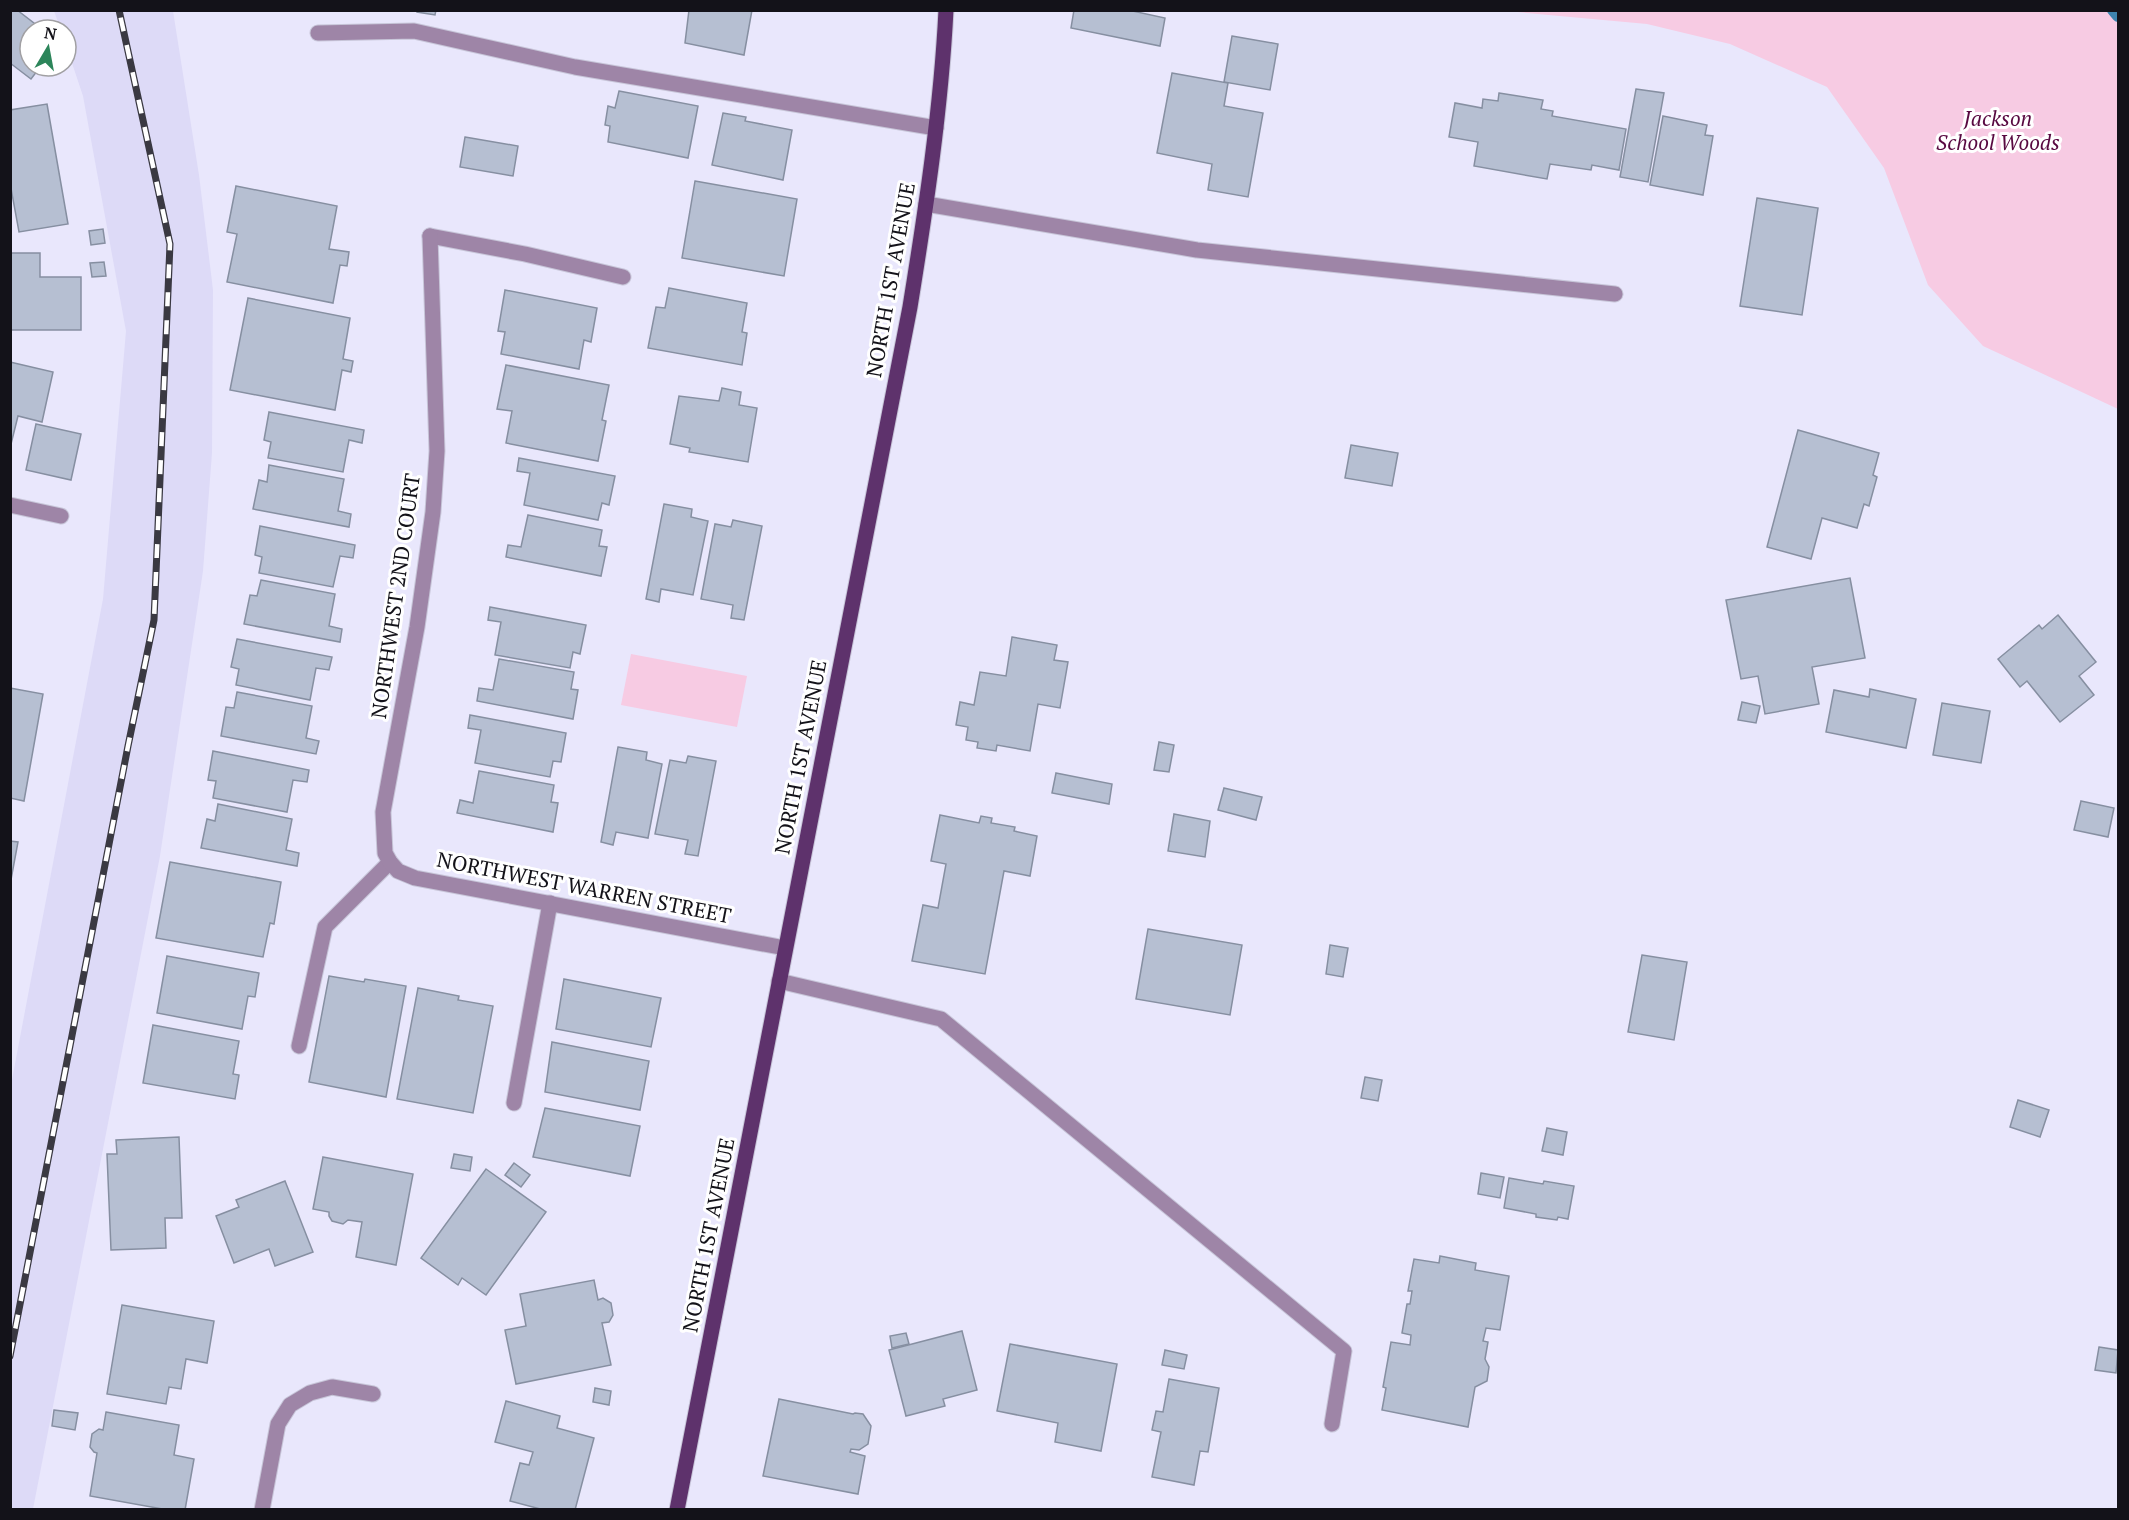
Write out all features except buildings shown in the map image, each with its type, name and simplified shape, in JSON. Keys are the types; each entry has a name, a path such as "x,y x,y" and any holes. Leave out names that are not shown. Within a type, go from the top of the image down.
{"main road":[{"name":"NORTH 1ST AVENUE","path":"677,1509 910,307 936,128 943,69 946,10"}],"street":[{"path":"318,33 414,31 575,67 936,128"},
{"path":"926,204 1197,250 1615,294"},
{"name":"NORTHWEST 2ND COURT","path":"387,857 383,812 417,627 434,512 437,451 430,236 525,254 623,277"},
{"path":"10,505 61,516"},
{"path":"299,1046 325,927 387,857"},
{"name":"NORTHWEST WARREN STREET","path":"387,857 398,871 415,878 785,948"},
{"path":"514,1103 550,903"},
{"path":"779,981 941,1019 1344,1351 1332,1424"},
{"path":"262,1509 278,1424 290,1405 310,1393 332,1387 373,1394"}],"shaded area":[{"path":"54,11 173,11 199,175 213,290 212,453 203,571 160,856 33,1509 11,1510 11,1085 103,599 126,331 83,96 77,78 78,18 57,18"}],"green space":[{"name":"Jackson School Woods","path":"1506,11 2118,11 2118,409 1983,346 1928,285 1884,168 1827,87 1730,44 1647,24"},
{"path":"631,654 747,676 737,727 621,705"}],"waterway":[{"path":"2113,10 2118,16"}],"railway":[{"path":"10,1356 154,620 170,244 119,10"}]}
